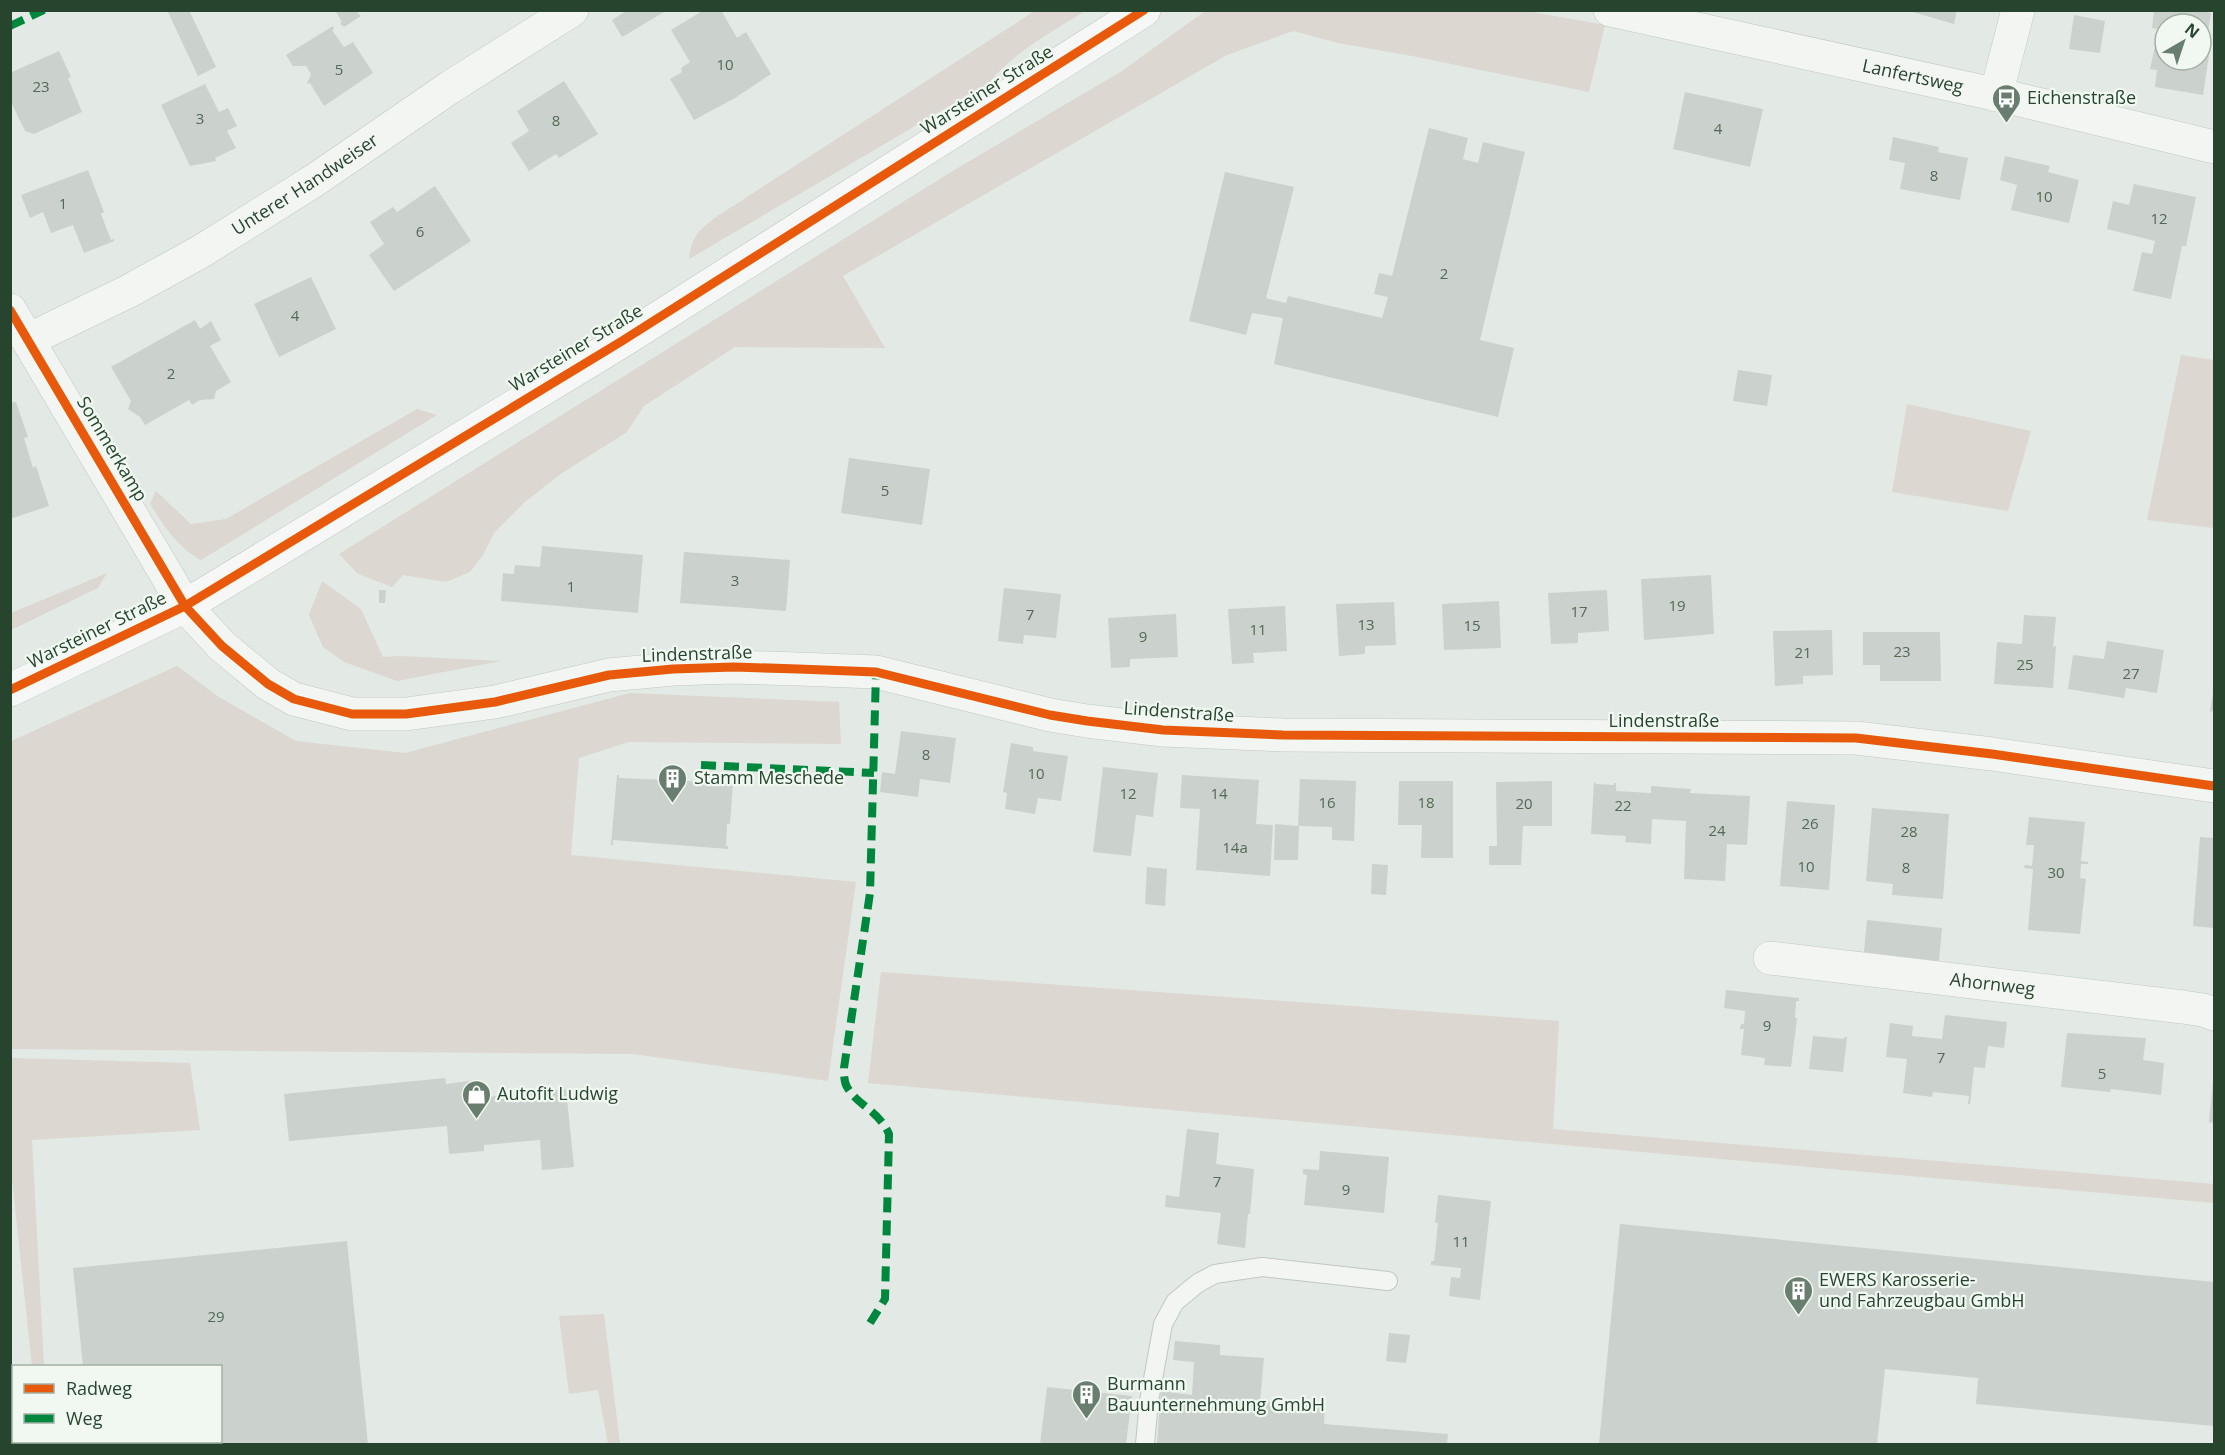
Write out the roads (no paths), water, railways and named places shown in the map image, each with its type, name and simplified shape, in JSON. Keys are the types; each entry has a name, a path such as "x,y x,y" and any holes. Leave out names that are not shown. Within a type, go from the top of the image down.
{"main road":[{"name":"Warsteiner Straße","path":"10,690 185,606 622,340 1144,10"}],"street":[{"name":"Unterer Handweiser","path":"28,340 129,291 200,252 315,180 449,88 572,10"},
{"name":"Lanfertsweg","path":"1610,10 1996,95 2214,147"},
{"path":"1996,95 2018,10"},
{"name":"Sommerkamp","path":"10,310 185,606"},
{"name":"Lindenstraße","path":"185,606 222,646 268,684 294,699 352,714 406,714 495,702 609,675 673,669 734,667 876,672 1050,715 1163,730 1283,735 1856,738 1992,754 2214,786"},
{"name":"Ahornweg","path":"1770,958 2172,1005 2214,1014"}],"lane":[{"path":"1145,1444 1149,1401 1163,1324 1175,1302 1198,1283 1215,1274 1262,1267 1388,1281"}],"place":[{"name":"Eichenstraße","path":"2006,124"},
{"name":"Stamm Meschede","path":"673,804"},
{"name":"Autofit Ludwig","path":"476,1120"},
{"name":"EWERS Karosserie- und Fahrzeugbau GmbH","path":"1798,1316"},
{"name":"Burmann Bauunternehmung GmbH","path":"1086,1420"}]}
